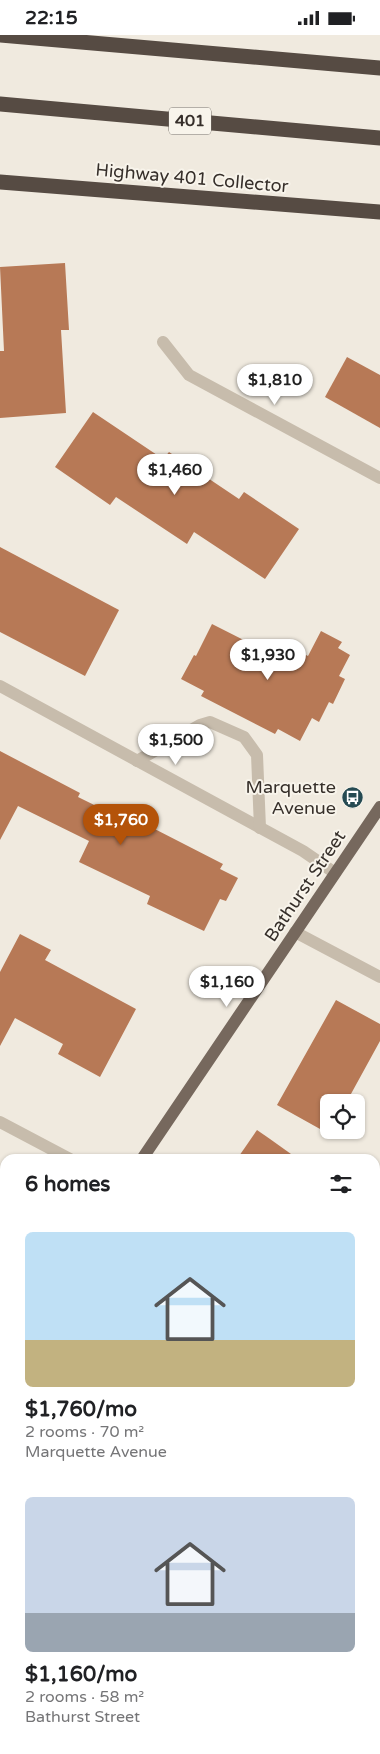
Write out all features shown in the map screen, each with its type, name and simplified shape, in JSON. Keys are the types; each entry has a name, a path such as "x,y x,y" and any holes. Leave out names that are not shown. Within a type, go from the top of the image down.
{"highway":[{"path":"0,35 380,69"},
{"name":"401","path":"0,104 380,138"},
{"name":"Highway 401 Collector","path":"0,181 380,212"}],"main road":[{"name":"Bathurst Street","path":"145,1154 380,807"}],"street":[{"path":"163,342 189,375 380,478"},
{"path":"0,686 303,851 335,873"},
{"path":"137,761 200,725 210,722 244,737 257,755 260,828"},
{"path":"295,932 380,977"},
{"path":"0,1123 60,1154"}],"building":[{"path":"65,263 69,330 61,330 66,413 0,418 0,351 4,351 0,267"},
{"path":"347,357 380,375 380,428 325,397"},
{"path":"93,412 163,459 169,452 239,499 244,492 299,529 265,579 194,532 187,544 116,497 110,505 55,467"},
{"path":"0,547 119,610 85,676 0,632"},
{"path":"212,624 291,664 298,651 308,656 321,631 342,642 338,648 350,655 339,676 345,679 333,704 329,702 319,722 312,718 300,741 278,729 275,734 201,696 204,691 181,679 194,655 196,656"},
{"path":"0,751 80,793 78,797 141,828 143,823 223,864 220,869 238,878 226,901 220,899 204,931 147,904 150,896 79,862 89,841 18,806 0,840"},
{"path":"20,934 51,950 45,960 136,1009 100,1077 58,1054 63,1044 15,1018 0,1046 0,972"},
{"path":"336,1000 380,1024 380,1041 351,1094 320,1094 320,1129 277,1105"},
{"path":"257,1130 291,1154 240,1154"}],"place":[{"name":"Marquette Avenue","path":"352,797"}]}
